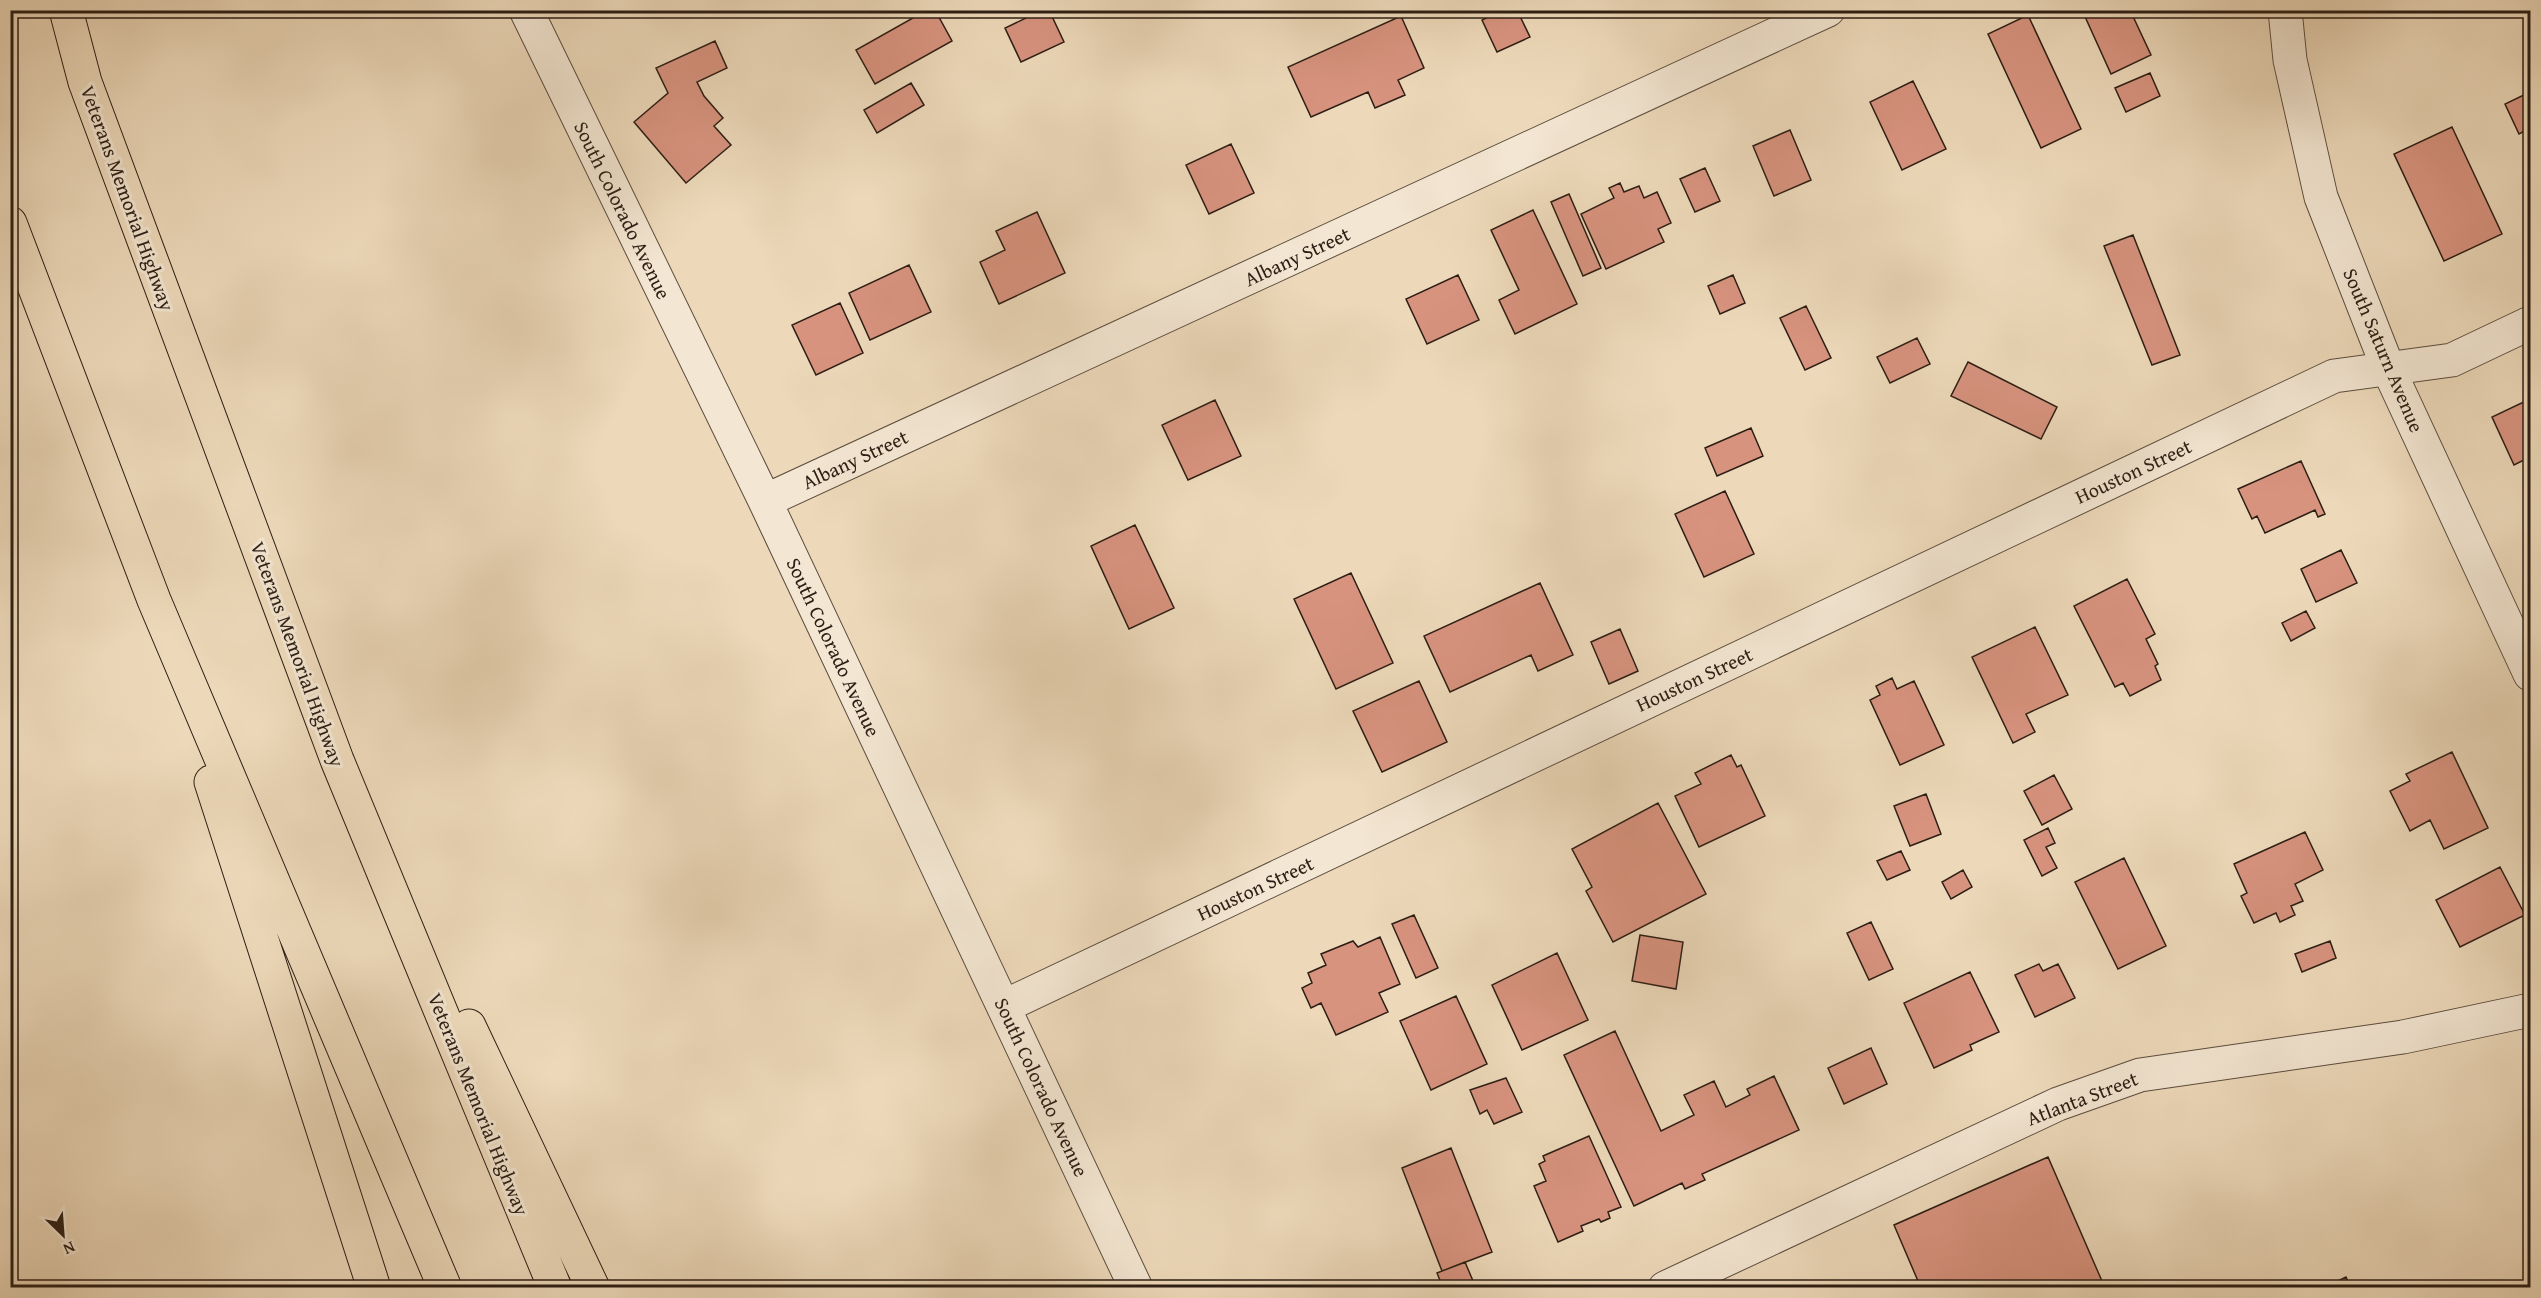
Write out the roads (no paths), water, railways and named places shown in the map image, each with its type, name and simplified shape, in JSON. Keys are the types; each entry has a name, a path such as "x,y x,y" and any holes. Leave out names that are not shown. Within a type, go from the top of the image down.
{"highway":[{"name":"Veterans Memorial Highway","path":"66,10 89,93 336,759 555,1287"},
{"path":"10,223 154,600 445,1287"},
{"path":"154,600 283,1012 374,1287"},
{"path":"336,759 526,1143 593,1287"}],"street":[{"name":"South Colorado Avenue","path":"526,10 765,501 1136,1287"},
{"name":"Albany Street","path":"765,501 1828,10"},
{"name":"South Saturn Avenue","path":"2285,10 2290,60 2321,197 2388,368 2530,674"},
{"name":"Houston Street","path":"1005,1006 2334,376 2452,360 2530,323"},
{"name":"Atlanta Street","path":"1665,1287 2058,1104 2140,1075 2403,1037 2530,1010"}]}
